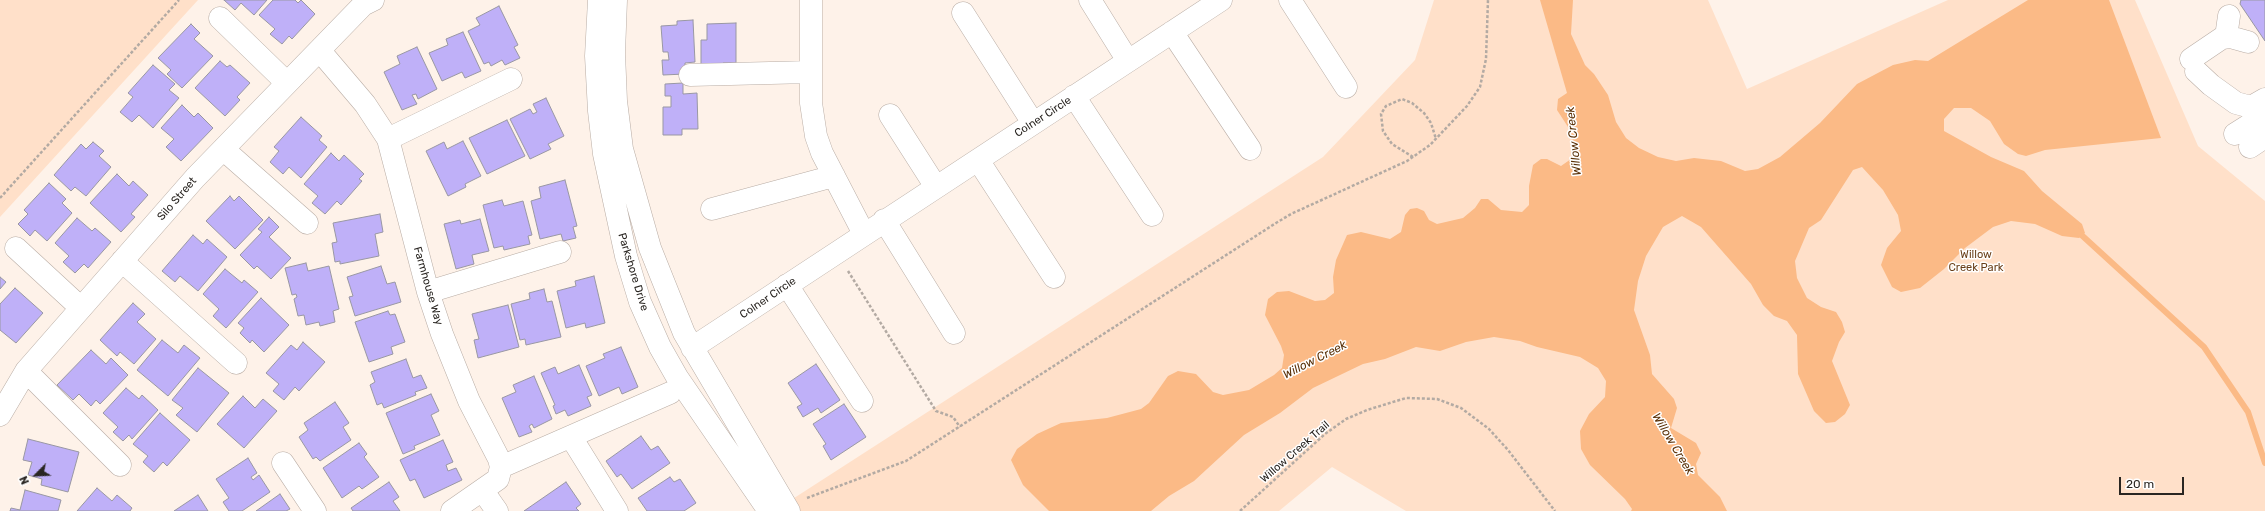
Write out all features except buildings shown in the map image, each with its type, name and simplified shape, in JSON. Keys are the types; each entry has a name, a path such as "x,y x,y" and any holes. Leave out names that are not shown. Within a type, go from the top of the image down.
{"street":[{"name":"Silo Street","path":"0,415 26,371 122,261 223,149 320,51 363,5 373,0"},
{"name":"Parkshore Drive","path":"599,0 596,56 599,111 604,154 626,256 640,302 660,347 677,377 769,511"},
{"path":"616,0 614,53 616,101 622,149 650,248 667,292 692,348 796,505"},
{"path":"811,0 810,72 812,118 816,136 834,176 864,234"},
{"path":"1090,0 1128,61"},
{"name":"Colner Circle","path":"692,348 884,220 1221,0"},
{"path":"1290,0 1346,87"},
{"path":"963,13 1033,123"},
{"path":"220,18 287,83"},
{"path":"2248,42 2227,27 2194,65 2211,85 2236,103 2251,107 2265,99"},
{"path":"1172,32 1250,149"},
{"name":"Farmhouse Way","path":"320,51 365,104 388,139 428,292 454,366 495,450 501,467"},
{"path":"690,75 810,72"},
{"path":"388,139 511,79"},
{"path":"1074,96 1152,215"},
{"path":"890,115 936,187"},
{"path":"2248,140 2265,115"},
{"path":"2248,140 2265,127"},
{"path":"223,149 306,222"},
{"path":"978,160 1054,276"},
{"path":"712,209 834,176"},
{"path":"884,220 954,333"},
{"path":"16,248 81,308"},
{"path":"428,292 560,252"},
{"path":"122,261 236,363"},
{"path":"787,285 862,401"},
{"path":"26,371 120,465"},
{"path":"452,511 483,491 498,479 501,467 571,438 670,393"},
{"path":"571,438 617,511"},
{"path":"283,463 315,511"},
{"path":"483,491 497,511"}],"path":[{"path":"0,198 180,0"},
{"path":"796,505 906,461 1276,223 1413,157 1436,139 1467,106 1480,87 1486,59 1488,0"},
{"path":"1413,157 1392,144 1383,131 1381,114 1386,106 1402,99 1412,103 1424,113 1431,122 1436,139"},
{"path":"836,252 936,411 953,417 960,427"},
{"name":"Willow Creek Trail","path":"1240,511 1325,434 1346,419 1367,410 1406,398 1437,399 1461,408 1489,429 1508,450 1555,511"}],"green space":[{"path":"0,0 198,0 0,217"},
{"name":"Willow Creek Park","path":"1434,0 1708,0 1747,89 1948,0 2135,0 2198,146 2265,201 2265,511 1406,511 1332,467 1279,511 774,511 1323,157 1415,60"}],"water":[{"name":"Willow Creek","path":"1540,0 1573,0 1571,34 1585,65 1594,74 1608,95 1616,122 1626,138 1639,148 1658,157 1676,161 1694,158 1721,161 1745,171 1758,169 1780,157 1820,123 1857,84 1893,65 1915,60 1928,61 2028,0 2109,0 2161,138 2045,150 2026,156 2018,154 2004,144 1990,121 1971,108 1954,108 1944,119 1944,131 1991,157 2024,171 2042,191 2082,224 2085,233 2079,238 2062,236 2035,224 2011,221 1993,227 1965,248 1944,269 1920,288 1901,292 1892,287 1881,265 1887,248 1901,231 1898,215 1883,190 1862,167 1853,170 1821,220 1809,228 1795,261 1797,278 1807,298 1821,307 1836,312 1842,322 1845,332 1839,342 1832,361 1850,405 1845,414 1835,422 1826,423 1814,411 1798,374 1797,335 1787,321 1774,316 1763,305 1751,284 1701,227 1682,216 1663,227 1646,256 1638,281 1634,310 1650,355 1652,374 1674,399 1677,408 1671,428 1696,443 1701,453 1696,464 1698,475 1720,497 1727,511 1631,511 1632,509 1625,499 1590,465 1581,449 1580,431 1589,414 1605,397 1606,381 1598,368 1580,357 1537,347 1520,341 1494,337 1466,342 1440,351 1416,347 1385,359 1363,364 1313,388 1280,413 1244,435 1194,481 1169,496 1151,511 1049,511 1023,485 1011,460 1017,449 1037,434 1061,423 1107,418 1141,409 1149,403 1168,376 1178,371 1196,374 1213,392 1223,395 1249,390 1274,375 1282,368 1284,355 1265,315 1268,299 1277,292 1289,291 1315,301 1325,300 1334,293 1333,277 1336,260 1347,235 1361,232 1390,239 1401,232 1405,215 1410,209 1417,208 1424,211 1429,220 1437,224 1463,218 1475,208 1481,199 1488,199 1501,210 1522,212 1529,205 1529,186 1533,165 1541,159 1547,159 1561,166 1571,159 1574,144 1570,130 1557,110 1558,99 1567,93"}],"waterway":[{"path":"2076,230 2204,347 2248,412 2265,463"}]}
